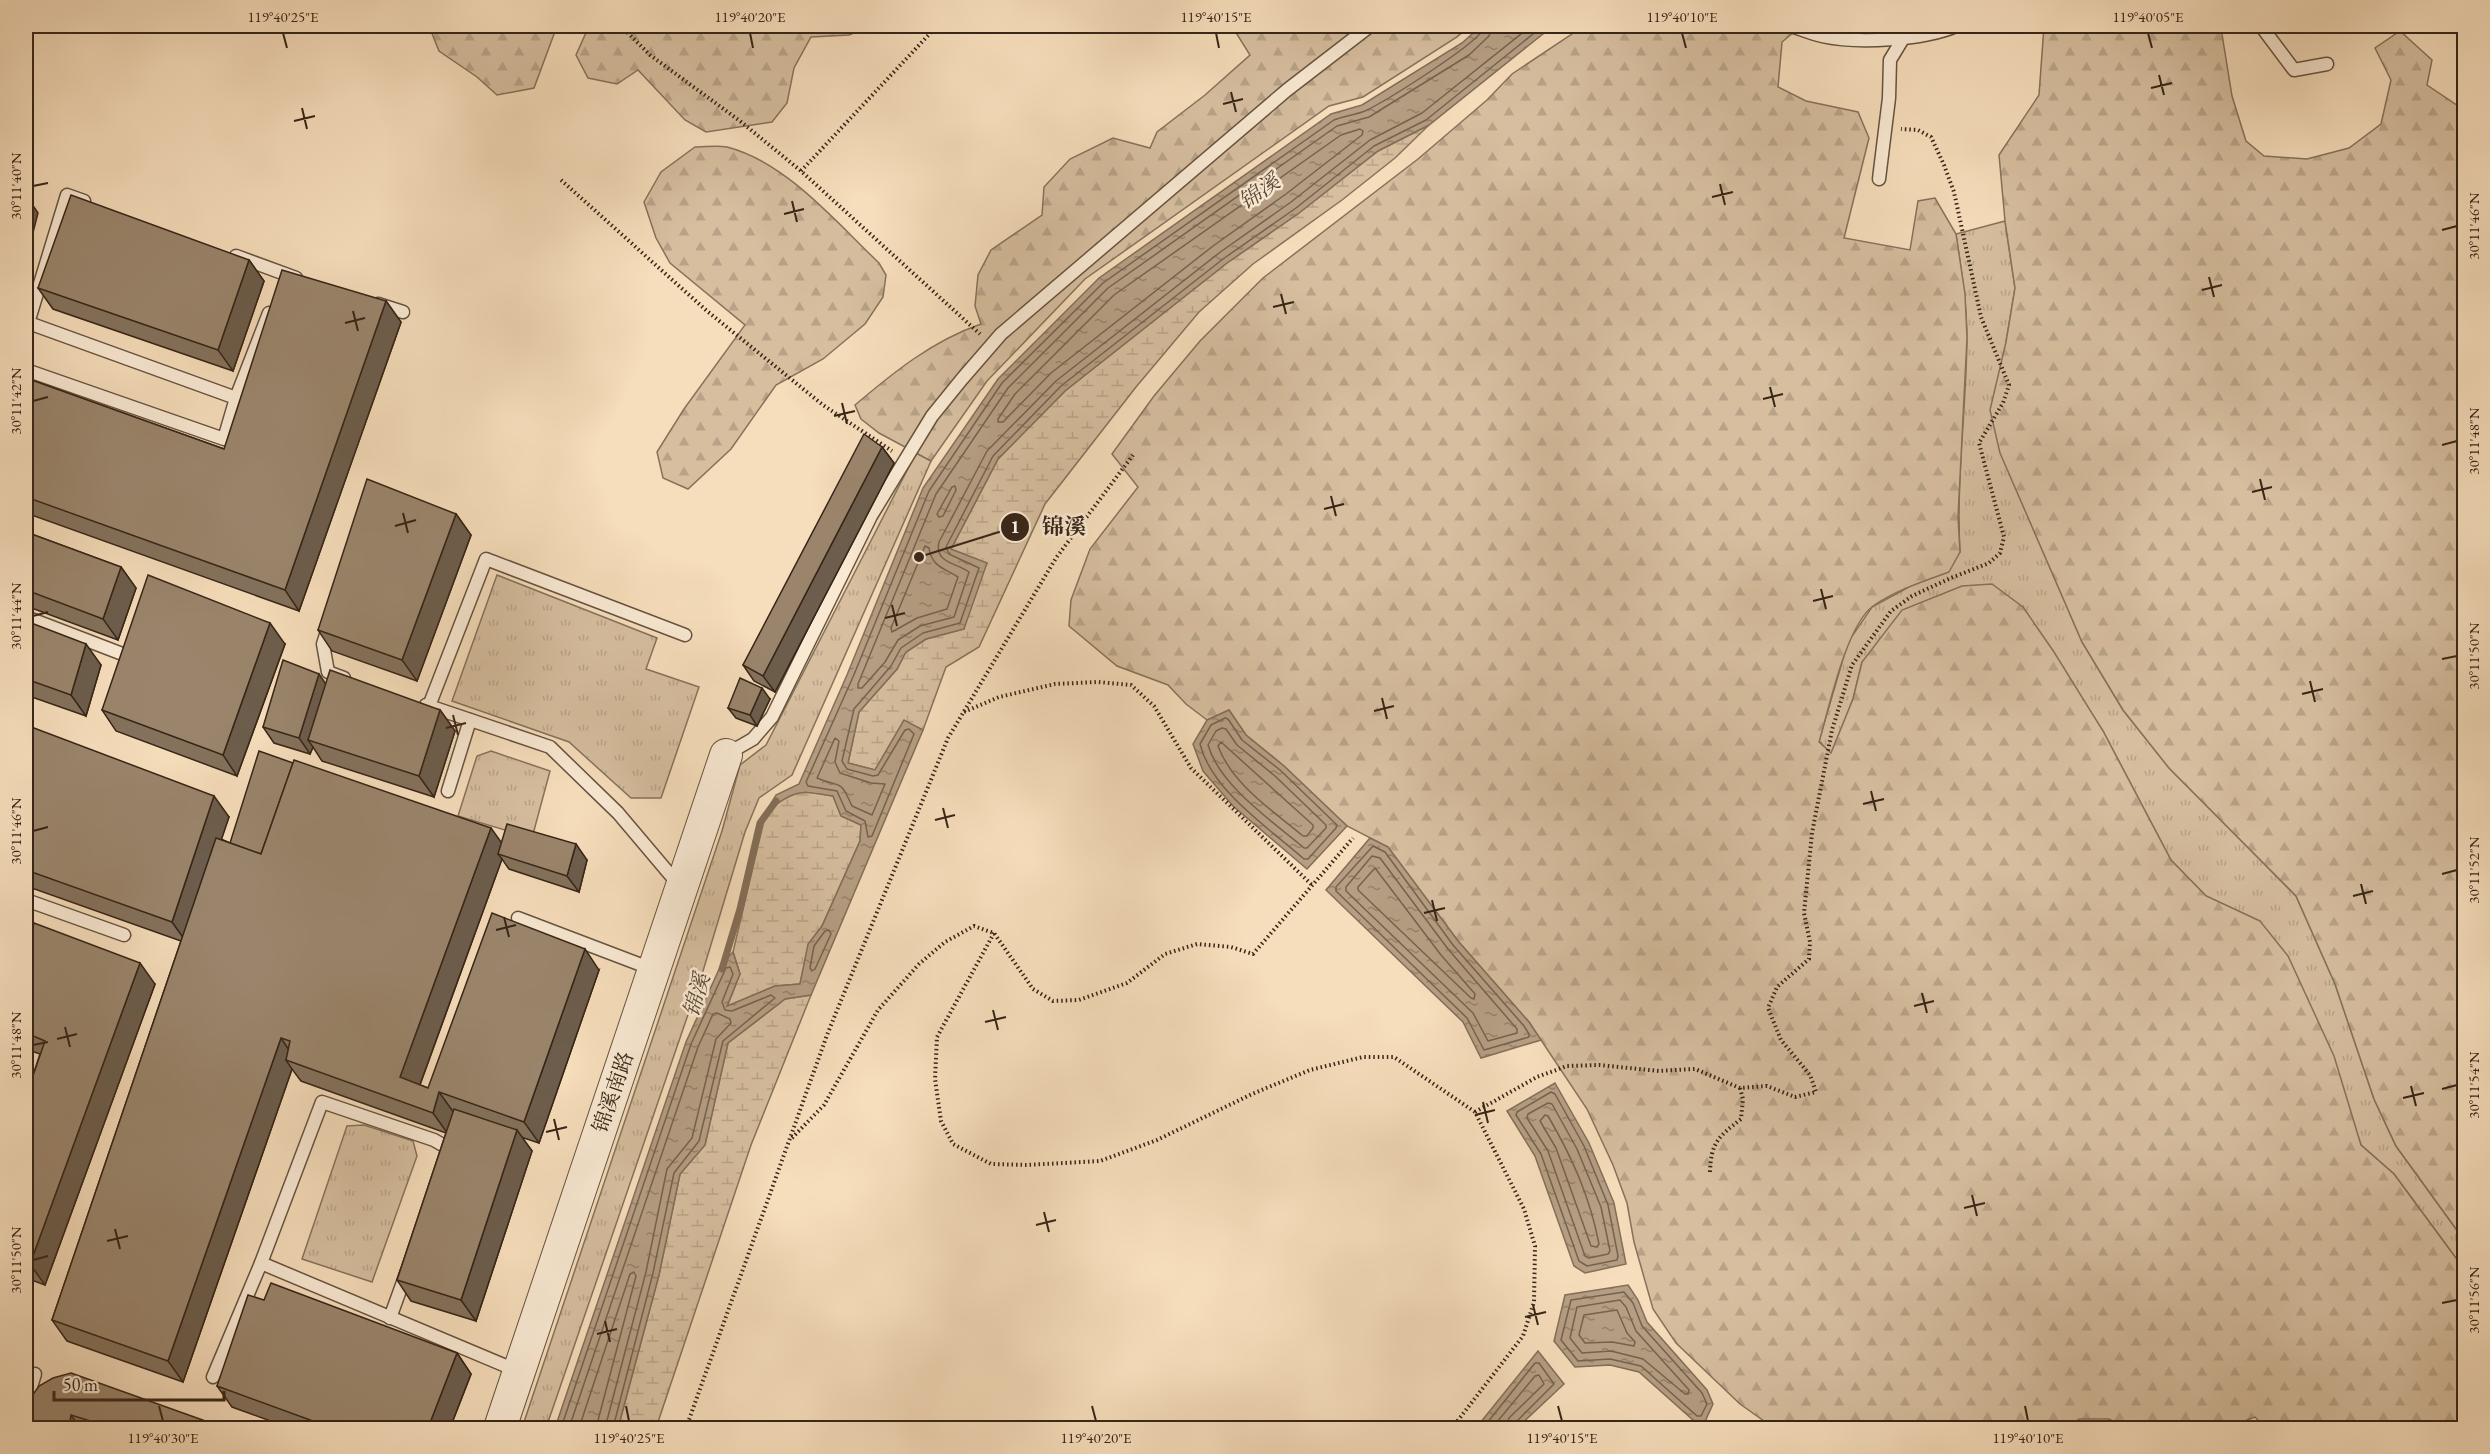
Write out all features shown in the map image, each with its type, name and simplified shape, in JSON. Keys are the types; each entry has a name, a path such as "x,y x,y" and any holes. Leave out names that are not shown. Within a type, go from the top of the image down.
{"street":[{"name":"锦溪南路","path":"500,1428 726,755"}],"lane":[{"path":"726,755 753,739 772,717 871,516 932,416 992,344 1287,90 1370,26"},
{"path":"1791,26 1820,36 1846,40 1904,37 1944,31 1956,26"},
{"path":"2261,26 2294,70 2327,64"},
{"path":"1879,179 1890,60 1904,37"},
{"path":"100,207 67,195 27,323 236,398"},
{"path":"219,250 283,279 306,281"},
{"path":"370,302 403,312"},
{"path":"26,370 224,439 236,398 272,305"},
{"path":"681,888 618,813 550,747 423,704 486,559 685,635"},
{"path":"333,611 322,644 327,672 361,683"},
{"path":"26,617 125,655"},
{"path":"448,791 470,720"},
{"path":"26,900 124,935"},
{"path":"518,918 654,970"},
{"path":"213,1377 261,1263 322,1102 434,1140 448,1148 441,1171"},
{"path":"390,1318 410,1261"},
{"path":"261,1263 519,1372"},
{"path":"26,1403 35,1374"}],"path":[{"path":"621,26 650,55 740,121 801,171 992,344"},
{"path":"801,171 937,26"},
{"path":"1475,1112 1537,1077 1567,1066 1599,1065 1659,1071 1695,1069 1740,1088 1767,1086 1795,1097 1816,1092 1810,1075 1781,1040 1768,1008 1777,987 1809,959 1810,942 1804,913 1812,833 1833,730 1852,665 1891,611 1912,596 1989,563 2000,553 2004,537 1978,443 2003,403 2009,385 1982,317 1953,192 1931,137 1918,130 1885,128"},
{"path":"561,180 707,311 823,405 905,460"},
{"path":"686,1428 827,1035 948,738 1056,558 1133,455"},
{"path":"963,712 999,697 1055,684 1098,682 1131,685 1154,706 1191,768 1312,885"},
{"path":"789,1141 824,1105 878,1010 919,964 945,942 974,926 994,933 1033,989 1053,1001 1079,1000 1127,983 1165,954 1197,944 1231,947 1254,954 1353,838"},
{"path":"994,933 937,1037 935,1079 941,1121 953,1144 991,1164 1027,1165 1100,1161 1158,1140 1252,1094 1310,1070 1363,1057 1394,1057 1475,1112 1527,1218 1535,1246 1534,1302 1523,1336 1452,1428"},
{"path":"1710,1172 1711,1151 1724,1132 1741,1119 1743,1100 1740,1088"}],"green space":[{"path":"429,26 557,26 534,88 497,95 477,77 439,51"},
{"path":"589,26 871,26 849,35 811,37 794,68 787,103 772,122 706,132 685,120 638,70 617,84 588,78 576,55"},
{"path":"1211,26 1470,26 1457,37 1363,97 1329,106 1085,279 987,381 931,461 879,433 861,419 855,405 884,381 930,348 981,324 975,306 978,275 991,250 1042,215 1044,187 1070,159 1113,138 1150,148 1157,132 1205,95 1250,55 1235,31"},
{"path":"1584,26 1801,26 1782,42 1778,87 1806,101 1858,112 1869,138 1844,238 1910,250 1918,201 1935,198 1956,234 1965,294 1967,338 1958,517 1960,552 1949,572 1891,595 1873,606 1863,616 1847,649 1833,689 1819,742 1831,753 1853,699 1862,662 1902,610 1962,586 1992,584 2023,607 2103,731 2171,860 2206,896 2260,921 2288,956 2334,1056 2361,1145 2394,1174 2464,1269 2464,1428 2266,1428 2255,1417 2226,1428 2127,1428 2109,1419 2080,1419 2062,1428 1774,1428 1740,1404 1676,1343 1653,1309 1634,1242 1627,1203 1613,1165 1587,1109 1529,1022 1458,941 1388,847 1347,826 1284,766 1246,735 1229,710 1207,720 1186,704 1168,685 1117,666 1069,626 1071,600 1090,549 1138,487 1112,454 1154,396 1200,341 1263,278 1418,159 1487,100 1512,74"},
{"path":"2044,26 2223,26 2221,28 2232,96 2246,141 2264,156 2307,159 2349,148 2381,124 2391,80 2375,48 2400,31 2432,60 2427,85 2464,110 2464,1240 2396,1146 2374,1099 2335,984 2296,896 2169,768 2123,710 2082,642 2000,453 1990,410 2006,342 2015,288 2005,221 1999,155 2039,95"},
{"path":"1429,125 1395,158 1342,200 1253,264 1199,312 1136,387 1045,504 979,647 946,667 923,730 904,721 875,770 848,763 859,712 897,669 906,652 926,639 964,629 951,549 998,459 1065,391 1227,263 1299,213 1378,151"},
{"path":"695,147 727,147 749,155 790,179 828,212 879,263 886,275 883,297 865,324 823,359 776,385 731,449 688,489 663,478 657,452 684,409 745,325 670,263 656,238 644,202 661,172"},
{"path":"2005,221 2015,288 2006,342 2001,453 2082,642 2123,710 2169,768 2296,896 2335,984 2374,1099 2396,1146 2464,1240 2464,1269 2394,1174 2361,1145 2350,1114 2260,921 2206,896 2171,860 2103,731 2023,607 1862,662 1853,699 1831,754 1819,741 1848,642 1872,607 1907,588 1960,552 1959,499 1967,327 1956,234"},
{"path":"916,453 931,461 792,775 759,798 745,832 703,971 546,1428 522,1428 722,831 740,765 766,745"},
{"path":"497,575 657,638 646,669 699,687 661,798 631,798 569,742 452,701"},
{"path":"491,751 550,771 532,838 458,816 477,756"},
{"path":"801,791 833,796 841,816 861,825 860,841 822,926 809,944 800,984 775,986 727,1007 740,974 733,952 766,812 787,796"},
{"path":"811,995 751,1145 656,1428 618,1428 659,1275 680,1174 705,1145 728,1043 785,999"},
{"path":"364,1125 413,1141 417,1156 372,1282 302,1259 347,1126"}],"water":[{"path":"1481,26 1553,26 1429,125 1378,151 1299,213 1227,263 1065,391 998,459 951,549 987,563 964,629 926,639 906,652 897,669 859,712 848,763 875,770 904,720 923,730 811,995 785,999 728,1043 705,1145 680,1174 659,1275 618,1428 555,1428 686,1042 721,965 733,952 740,974 727,1006 775,986 800,984 808,944 822,926 860,841 861,825 841,816 833,796 812,793 797,794 784,799 766,812 776,795 799,784 847,675 923,488 998,379 1099,278 1331,114 1362,105 1462,43"},
{"path":"1229,710 1246,735 1284,766 1347,826 1307,869 1233,806 1203,771 1193,744 1207,720"},
{"path":"1370,838 1388,847 1458,941 1529,1022 1541,1040 1481,1058 1463,1022 1326,890"},
{"path":"1555,1083 1589,1143 1614,1203 1626,1264 1585,1273 1574,1266 1535,1156 1507,1111"},
{"path":"1628,1285 1638,1300 1647,1322 1707,1390 1713,1404 1702,1428 1639,1372 1610,1365 1575,1367 1554,1341 1565,1295"},
{"path":"1538,1351 1564,1384 1517,1428 1476,1428"}],"building":[{"path":"71,195 249,260 218,350 38,288"},
{"path":"282,270 386,301 285,590 26,497 26,378 224,449"},
{"path":"864,434 882,447 763,676 743,665"},
{"path":"367,479 456,514 402,660 318,630"},
{"path":"26,532 121,567 103,619 26,590"},
{"path":"148,575 270,623 223,755 102,710"},
{"path":"26,621 86,644 71,695 26,679"},
{"path":"283,660 319,674 299,738 263,727"},
{"path":"330,670 440,710 419,776 308,740"},
{"path":"740,678 762,688 750,715 728,708"},
{"path":"26,725 214,796 172,922 26,870"},
{"path":"259,751 293,763 261,854 230,843"},
{"path":"294,760 491,828 400,1077 428,1088 492,913 585,949 524,1122 439,1092 433,1113 286,1060 290,1041 281,1038 168,1361 52,1320 216,838 261,854"},
{"path":"507,824 576,844 567,876 498,854"},
{"path":"34,923 140,963 30,1264 26,1262 26,1096 45,1041 26,1033 26,951"},
{"path":"454,1109 517,1130 461,1300 397,1280"},
{"path":"271,1283 457,1353 428,1428 332,1428 217,1386 248,1295 264,1300"},
{"path":"71,1373 225,1428 113,1428 71,1415 69,1428 26,1428 29,1400 39,1386 53,1378"}],"waterway":[{"name":"锦溪","path":"722,969 740,909 760,823 776,801"}],"place":[{"name":"锦溪","path":"919,557"}]}
